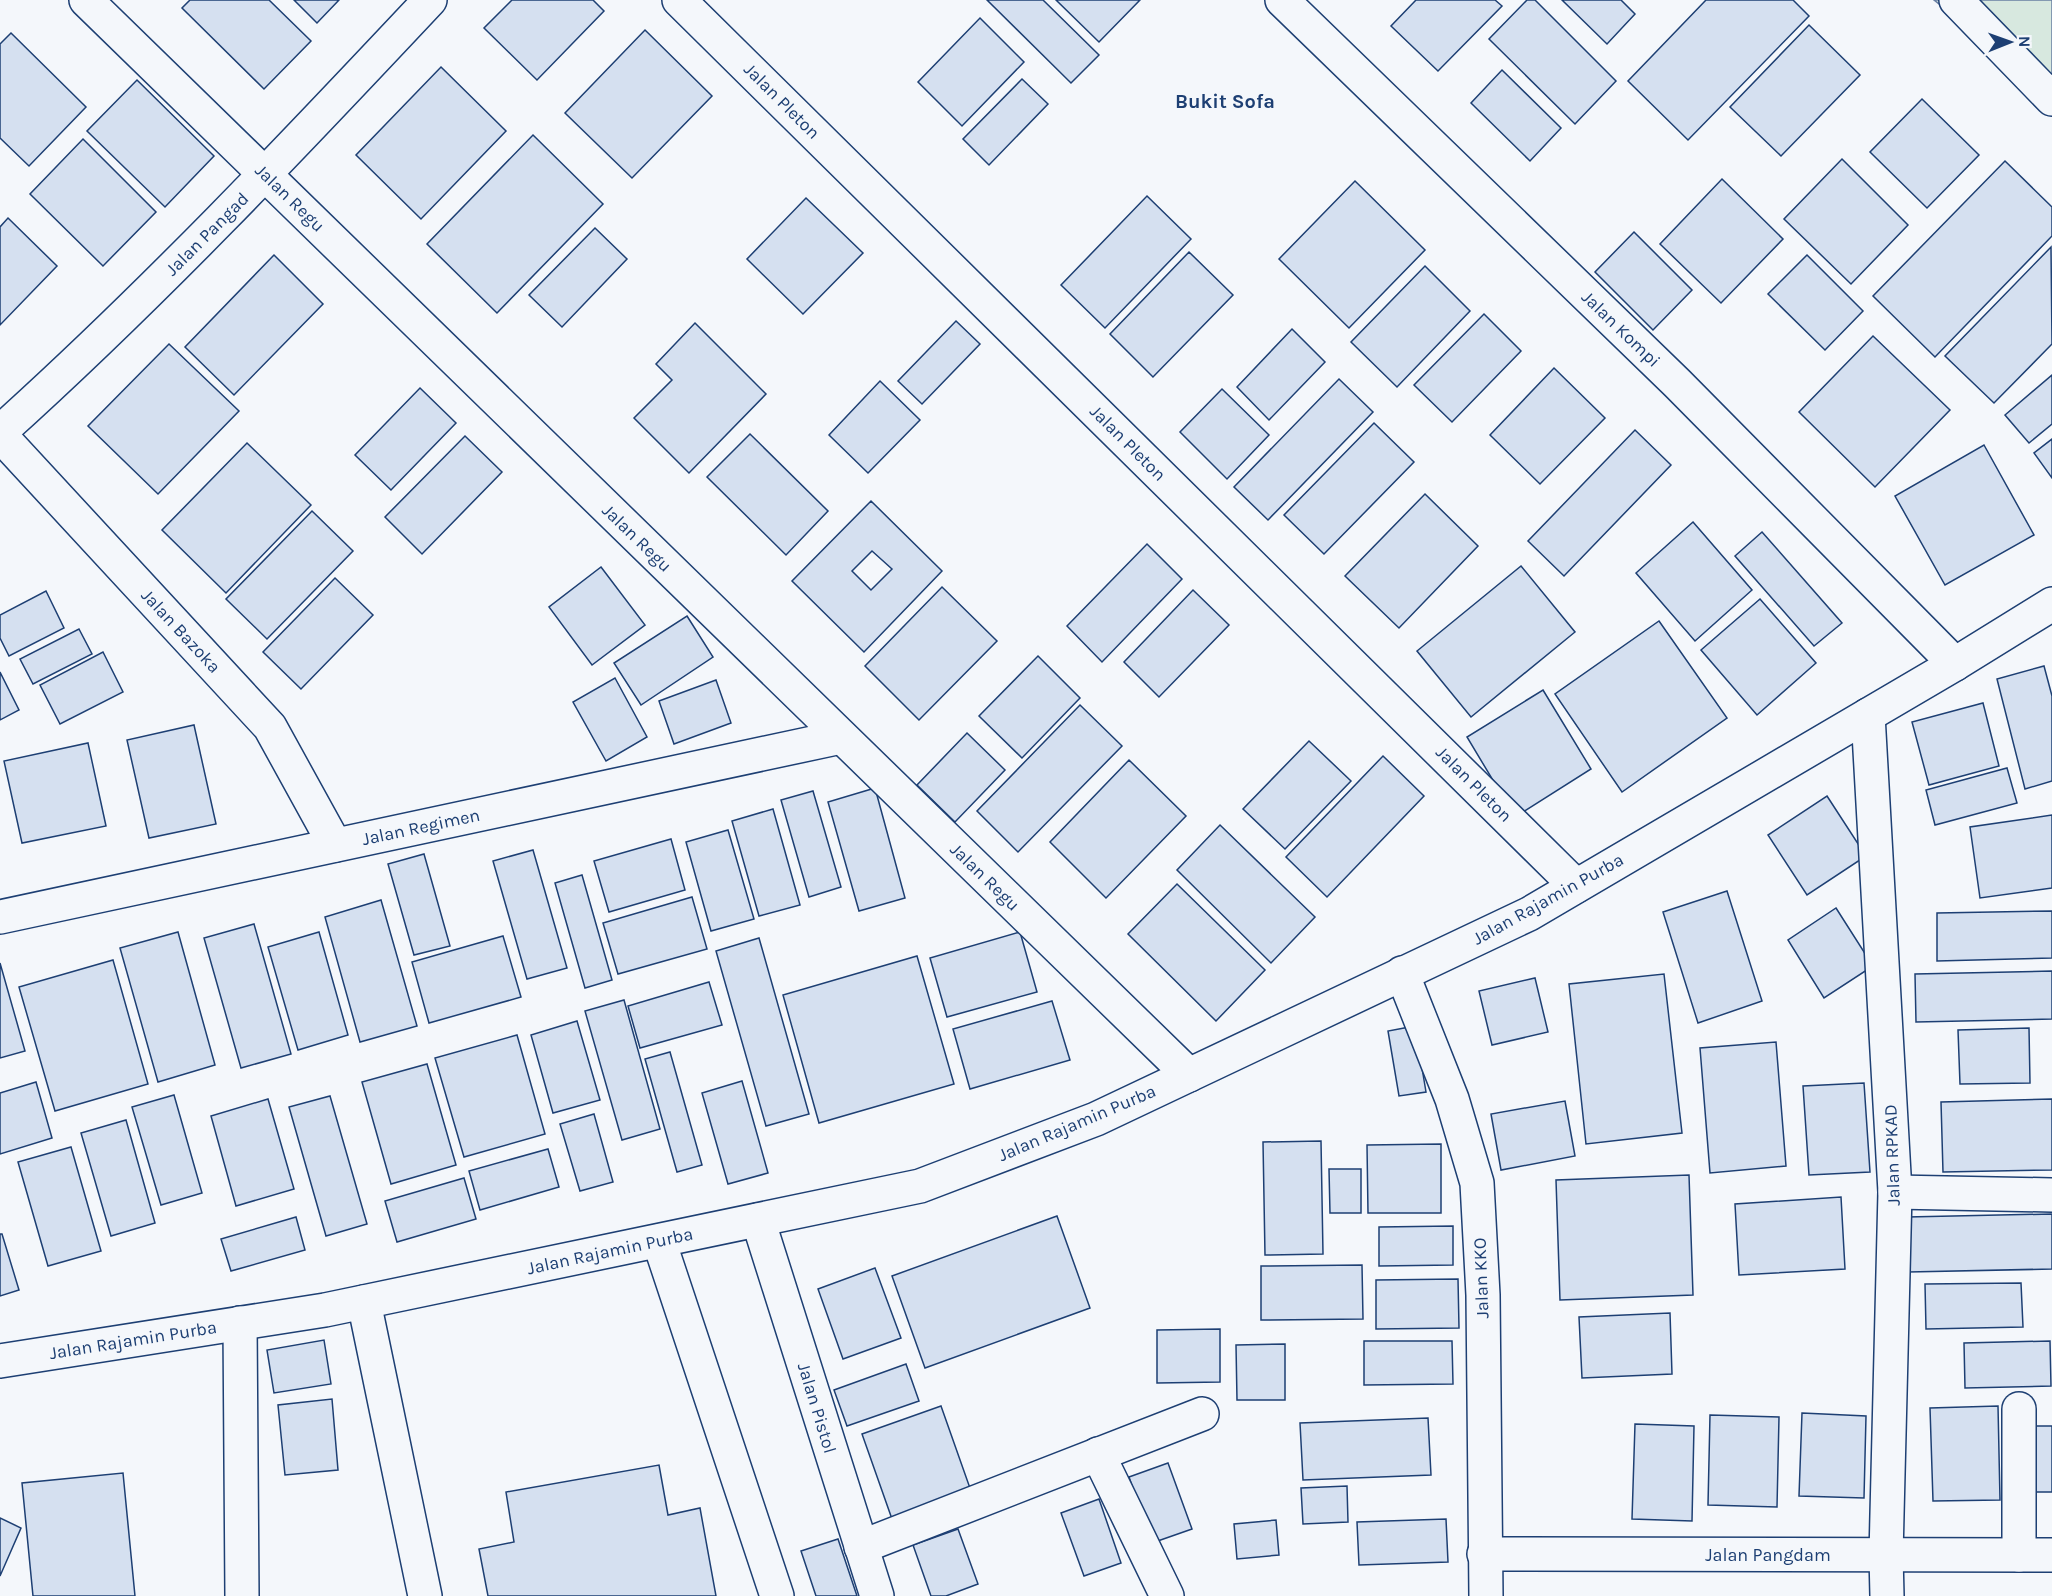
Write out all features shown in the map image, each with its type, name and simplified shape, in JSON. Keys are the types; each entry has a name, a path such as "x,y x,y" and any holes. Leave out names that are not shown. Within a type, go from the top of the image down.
{"main road":[{"name":"Jalan Regu","path":"86,0 1189,1075"},
{"name":"Jalan Pangad","path":"0,434 66,373 266,175 430,0"},
{"name":"Jalan Pleton","path":"679,0 1576,885"},
{"name":"Jalan Kompi","path":"1282,0 1677,383 1955,664"},
{"path":"1956,0 2052,99"},
{"name":"Jalan Bazoka","path":"0,434 270,728 335,845"},
{"name":"Jalan Rajamin Purba","path":"0,1361 364,1302 920,1186 1096,1119 1528,914 1955,664 2052,603"},
{"name":"Jalan RPKAD","path":"1868,715 1894,1192 1887,1596"},
{"name":"Jalan Regimen","path":"0,917 841,737"},
{"name":"Jalan KKO","path":"1402,974 1452,1099 1477,1182 1483,1295 1486,1596"},
{"path":"1894,1192 2052,1195"},
{"name":"Jalan Pistol","path":"758,1220 877,1596"},
{"path":"659,1241 777,1596"},
{"path":"364,1302 425,1596"},
{"path":"240,1323 242,1596"},
{"path":"2019,1409 2019,1555"},
{"path":"861,1547 1202,1414"},
{"path":"1098,1454 1167,1596"},
{"name":"Jalan Pangdam","path":"1485,1554 2052,1555"}],"shaded area":[{"path":"1934,0 2052,0 2052,93"}],"building":[{"path":"190,0 269,0 311,41 264,89 182,8"},
{"path":"294,0 339,0 317,23"},
{"path":"512,0 593,0 604,11 537,80 484,28"},
{"path":"987,0 1043,0 1099,55 1071,83"},
{"path":"1056,0 1140,0 1099,42"},
{"path":"1416,0 1495,0 1502,6 1438,71 1391,26"},
{"path":"1527,0 1535,0 1616,81 1575,124 1489,39"},
{"path":"1562,0 1621,0 1635,14 1607,44"},
{"path":"1706,0 1793,0 1809,16 1688,140 1628,81"},
{"path":"980,18 1024,62 962,126 918,82"},
{"path":"1809,25 1860,75 1781,156 1730,107"},
{"path":"645,30 712,96 632,178 565,113"},
{"path":"11,33 86,107 29,166 0,138 0,44"},
{"path":"441,67 506,131 421,219 356,155"},
{"path":"1502,70 1561,128 1530,161 1471,103"},
{"path":"1022,79 1048,104 989,165 963,139"},
{"path":"137,80 214,156 165,207 87,131"},
{"path":"1922,99 1979,155 1927,208 1870,152"},
{"path":"533,135 603,204 497,313 427,244"},
{"path":"83,139 156,212 103,266 30,194"},
{"path":"1842,159 1908,225 1851,284 1784,219"},
{"path":"2005,161 2052,207 2052,236 1935,357 1873,296"},
{"path":"1722,179 1783,239 1721,303 1660,244"},
{"path":"1355,181 1425,250 1349,328 1279,259"},
{"path":"1147,196 1191,239 1105,328 1061,285"},
{"path":"806,198 863,253 803,314 747,259"},
{"path":"8,218 57,266 0,325 0,227"},
{"path":"595,228 627,259 562,327 529,295"},
{"path":"1634,232 1692,290 1653,330 1595,272"},
{"path":"2051,247 2052,344 1994,403 1945,356"},
{"path":"1189,252 1233,295 1153,377 1110,334"},
{"path":"274,255 323,304 234,395 185,347"},
{"path":"1807,255 1863,311 1825,350 1768,294"},
{"path":"1425,266 1470,311 1397,387 1351,342"},
{"path":"1484,314 1521,351 1452,422 1414,385"},
{"path":"956,321 980,344 922,404 898,381"},
{"path":"695,323 766,394 689,473 634,418 672,380 656,364"},
{"path":"1292,329 1325,362 1269,420 1237,387"},
{"path":"1873,336 1950,410 1875,487 1799,412"},
{"path":"169,344 239,411 158,494 88,426"},
{"path":"1554,368 1605,418 1540,484 1490,435"},
{"path":"2052,375 2052,424 2029,443 2005,415"},
{"path":"1339,379 1373,412 1268,520 1234,487"},
{"path":"880,381 920,420 868,473 829,435"},
{"path":"420,388 456,423 391,490 355,455"},
{"path":"1222,389 1269,435 1227,479 1180,432"},
{"path":"1374,423 1414,462 1324,554 1284,515"},
{"path":"1635,430 1671,465 1564,576 1528,541"},
{"path":"750,434 828,511 786,555 707,477"},
{"path":"465,436 502,472 422,554 385,517"},
{"path":"2052,439 2052,478 2034,453"},
{"path":"247,443 311,505 226,593 162,530"},
{"path":"1984,445 2034,535 1945,585 1895,496"},
{"path":"1425,494 1478,546 1399,628 1345,576"},
{"path":"871,501 942,571 864,652 792,581","holes":["872,551 892,569 871,590 852,571"]},
{"path":"312,511 353,551 267,639 226,599"},
{"path":"1693,522 1752,590 1695,641 1636,573"},
{"path":"1762,532 1842,623 1814,646 1735,556"},
{"path":"1147,544 1182,579 1102,662 1067,626"},
{"path":"1521,566 1575,632 1471,717 1417,651"},
{"path":"601,567 645,625 592,665 549,607"},
{"path":"335,578 373,615 301,689 263,652"},
{"path":"942,587 997,641 919,720 865,666"},
{"path":"1193,590 1229,625 1159,697 1124,662"},
{"path":"46,591 64,628 9,656 0,638 0,615"},
{"path":"1760,599 1816,663 1757,715 1701,650"},
{"path":"687,616 713,657 641,705 614,663"},
{"path":"1659,621 1727,718 1622,792 1555,694"},
{"path":"79,629 92,654 33,684 20,659"},
{"path":"103,652 123,692 60,724 40,685"},
{"path":"1038,656 1080,698 1022,758 979,716"},
{"path":"2044,666 2052,696 2052,781 2025,789 1997,679"},
{"path":"0,672 19,710 0,720"},
{"path":"615,678 647,737 606,761 573,702"},
{"path":"716,680 731,723 674,744 659,701"},
{"path":"1543,690 1591,769 1515,817 1467,737"},
{"path":"1983,703 1999,766 1929,785 1912,722"},
{"path":"1080,705 1122,746 1018,852 977,811"},
{"path":"194,725 216,824 149,838 127,740"},
{"path":"967,733 1005,770 955,822 917,785"},
{"path":"1309,741 1351,781 1285,849 1243,809"},
{"path":"88,743 106,826 22,843 4,761"},
{"path":"1383,756 1424,796 1327,897 1286,857"},
{"path":"1129,760 1186,816 1106,898 1050,842"},
{"path":"2007,768 2017,803 1935,825 1926,790"},
{"path":"875,788 905,898 859,911 828,802"},
{"path":"813,791 841,887 809,897 781,800"},
{"path":"1827,796 1866,856 1807,895 1768,835"},
{"path":"773,809 800,905 759,916 732,821"},
{"path":"2052,815 2052,888 1980,898 1970,827"},
{"path":"1220,825 1315,917 1271,963 1177,870"},
{"path":"728,830 754,919 711,931 686,842"},
{"path":"671,839 685,890 609,912 594,861"},
{"path":"533,850 567,968 527,979 493,861"},
{"path":"424,854 450,946 414,955 388,864"},
{"path":"582,875 612,980 585,988 555,883"},
{"path":"1177,884 1265,970 1216,1021 1128,934"},
{"path":"1727,891 1762,1001 1698,1023 1663,912"},
{"path":"692,897 707,949 618,974 603,923"},
{"path":"381,900 417,1026 360,1042 325,917"},
{"path":"1836,908 1873,966 1824,998 1788,940"},
{"path":"2052,911 2052,958 1937,961 1937,913"},
{"path":"254,924 291,1054 241,1068 204,938"},
{"path":"178,932 215,1065 158,1082 120,948"},
{"path":"319,932 348,1035 298,1050 268,947"},
{"path":"1020,932 1037,992 947,1017 930,958"},
{"path":"503,936 521,997 429,1023 412,962"},
{"path":"759,938 809,1114 766,1126 716,951"},
{"path":"917,956 954,1084 819,1123 783,995"},
{"path":"113,960 148,1084 55,1111 19,987"},
{"path":"0,963 25,1051 0,1058"},
{"path":"2052,971 2052,1019 1916,1022 1915,974"},
{"path":"1664,974 1682,1133 1586,1144 1569,984"},
{"path":"1535,978 1548,1032 1492,1045 1479,991"},
{"path":"709,982 722,1025 640,1048 628,1006"},
{"path":"624,1000 660,1129 622,1140 585,1011"},
{"path":"1052,1001 1070,1060 970,1089 953,1029"},
{"path":"577,1021 600,1100 553,1113 531,1035"},
{"path":"1415,1026 1426,1092 1399,1096 1388,1031"},
{"path":"2029,1028 2030,1083 1960,1084 1958,1030"},
{"path":"517,1035 545,1134 464,1157 435,1058"},
{"path":"1776,1042 1786,1166 1710,1173 1700,1048"},
{"path":"670,1052 702,1165 677,1172 645,1059"},
{"path":"427,1064 456,1165 391,1184 362,1082"},
{"path":"742,1081 768,1173 728,1184 702,1093"},
{"path":"36,1082 52,1138 0,1154 0,1093"},
{"path":"1864,1083 1870,1172 1809,1175 1803,1086"},
{"path":"174,1095 202,1193 161,1205 132,1107"},
{"path":"330,1096 367,1224 326,1236 289,1107"},
{"path":"268,1099 294,1189 236,1206 211,1116"},
{"path":"2052,1099 2052,1170 1943,1172 1941,1102"},
{"path":"1565,1101 1575,1156 1501,1170 1491,1114"},
{"path":"594,1114 613,1182 580,1191 560,1124"},
{"path":"126,1120 155,1223 111,1236 81,1133"},
{"path":"1321,1141 1323,1254 1265,1255 1263,1142"},
{"path":"1441,1144 1441,1213 1368,1213 1367,1145"},
{"path":"71,1147 101,1251 48,1266 18,1162"},
{"path":"548,1149 559,1187 480,1210 469,1171"},
{"path":"1329,1169 1361,1169 1361,1213 1330,1213"},
{"path":"1689,1175 1693,1295 1560,1300 1556,1180"},
{"path":"464,1178 476,1219 397,1242 385,1201"},
{"path":"1841,1197 1845,1269 1739,1275 1735,1204"},
{"path":"2052,1214 2052,1269 1908,1272 1907,1217"},
{"path":"1057,1216 1090,1308 925,1368 892,1276"},
{"path":"296,1217 305,1250 231,1271 221,1239"},
{"path":"1453,1226 1453,1265 1379,1266 1379,1227"},
{"path":"0,1234 2,1234 19,1290 0,1296"},
{"path":"1362,1265 1363,1319 1261,1320 1261,1266"},
{"path":"875,1268 901,1338 843,1359 818,1289"},
{"path":"1458,1279 1459,1328 1376,1329 1376,1280"},
{"path":"2021,1283 2023,1327 1926,1329 1925,1284"},
{"path":"1670,1313 1672,1374 1582,1378 1579,1317"},
{"path":"1220,1329 1220,1382 1157,1383 1157,1330"},
{"path":"324,1340 331,1384 274,1393 267,1350"},
{"path":"1364,1341 1452,1341 1453,1384 1364,1385"},
{"path":"2050,1341 2051,1386 1965,1388 1964,1343"},
{"path":"1285,1344 1285,1400 1237,1400 1236,1345"},
{"path":"906,1364 919,1401 847,1426 834,1390"},
{"path":"332,1399 338,1470 285,1475 278,1405"},
{"path":"941,1406 971,1491 892,1519 862,1434"},
{"path":"1998,1406 2000,1500 1933,1501 1930,1408"},
{"path":"1802,1413 1866,1416 1864,1498 1799,1496"},
{"path":"1710,1415 1779,1417 1777,1507 1708,1505"},
{"path":"1428,1418 1431,1475 1303,1480 1300,1423"},
{"path":"1635,1424 1694,1426 1692,1521 1632,1519"},
{"path":"2035,1426 2052,1426 2052,1492 2036,1492"},
{"path":"1168,1463 1192,1529 1152,1543 1129,1477"},
{"path":"659,1465 668,1515 700,1508 716,1596 488,1596 479,1549 514,1542 506,1492"},
{"path":"123,1473 135,1596 33,1596 22,1483"},
{"path":"1347,1486 1348,1522 1303,1524 1301,1488"},
{"path":"1099,1499 1121,1563 1084,1576 1061,1513"},
{"path":"0,1518 21,1528 0,1576"},
{"path":"1446,1519 1448,1562 1359,1565 1357,1522"},
{"path":"1276,1520 1279,1555 1237,1559 1234,1524"},
{"path":"958,1529 978,1584 946,1596 931,1596 913,1545"},
{"path":"838,1539 857,1596 816,1596 801,1551"}],"district":[{"name":"Bukit Sofa","path":"1225,101"}]}
